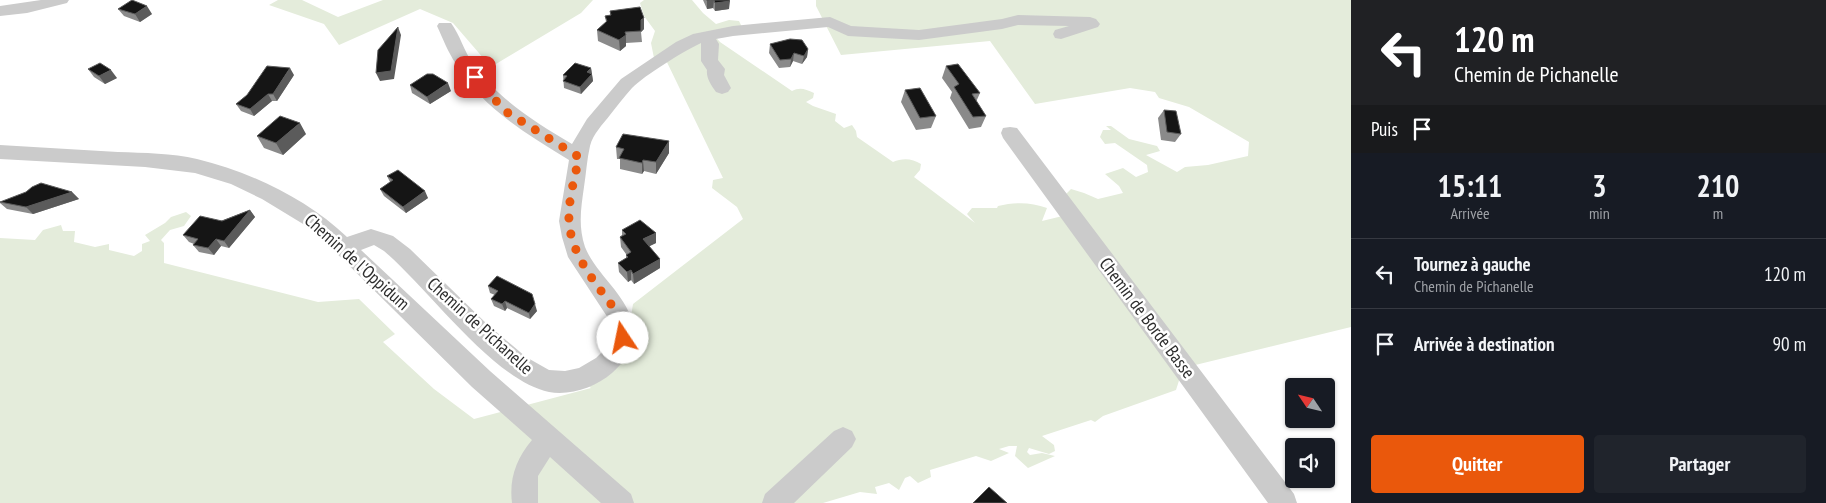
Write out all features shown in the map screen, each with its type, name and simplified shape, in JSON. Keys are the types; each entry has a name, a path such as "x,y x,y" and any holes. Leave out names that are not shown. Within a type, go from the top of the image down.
{"street":[{"path":"0,11 27,8 61,0"},
{"name":"Chemin de Pichanelle","path":"347,248 369,237 384,240 401,254 458,310 530,374 548,381 577,380 594,373 609,361 619,350 623,338 623,327 619,315 576,251 569,221 581,145 593,123 627,83 682,46 705,37 733,31 830,22 848,31 919,36 1018,20 1072,20 1090,22 1092,24 1061,34"},
{"path":"445,26 465,64 500,106 579,157"},
{"path":"705,37 711,44 709,61 716,69 723,83"},
{"name":"Chemin de Borde Basse","path":"1010,133 1284,503"},
{"name":"Chemin de l'Oppidum","path":"0,152 145,160 196,166 238,179 269,194 320,224 481,378 621,503"},
{"path":"525,503 522,485 525,472 533,458 549,440"},
{"path":"775,503 843,440"}],"green space":[{"path":"278,0 302,0 338,17 383,0 593,0 581,13 491,67 453,23 420,9 339,45 324,24 269,5"},
{"path":"644,0 692,0 716,24 729,20 739,21 742,27 712,33 720,42 792,91 803,89 814,93 813,98 806,102 836,114 835,121 844,128 852,125 857,137 893,162 907,159 921,164 920,170 914,177 975,223 967,214 972,208 997,208 998,206 1017,203 1035,205 1047,208 1042,221 1075,213 1064,196 1071,189 1098,199 1123,193 1119,186 1105,174 1123,168 1136,177 1148,172 1147,165 1115,143 1105,144 1100,137 1103,130 1111,130 1106,126 1111,126 1129,139 1157,146 1160,151 1146,155 1177,172 1185,167 1208,165 1248,156 1249,142 1189,107 1159,98 1155,92 1130,88 1035,104 990,41 841,55 816,6 816,0 1351,0 1351,327 1183,368 1176,390 1103,416 1095,422 1091,420 1042,436 1054,445 1055,451 1049,454 1029,448 1027,452 1030,455 1042,453 1055,456 1028,468 1015,456 1017,446 1009,446 999,449 1009,453 991,461 976,456 930,470 931,477 918,483 910,476 905,478 899,490 889,483 875,487 877,494 860,492 823,503 0,503 0,238 35,240 43,230 61,225 63,231 75,231 74,242 95,247 109,244 109,250 134,256 142,251 142,244 150,241 145,235 165,223 171,217 186,212 191,216 184,226 170,230 161,240 164,243 164,263 318,302 359,299 395,334 383,342 434,389 474,419 591,388 586,384 630,322 633,304 743,219 737,207 712,188 713,180 723,178 663,54 654,58 651,43 655,31 644,16 640,3"}],"building":[{"path":"132,0 147,6 135,14 118,9"},
{"path":"714,0 729,0 730,1 715,3"},
{"path":"640,7 644,18 641,20 641,31 625,32 626,35 619,40 597,30 607,21 605,16 611,15 610,11"},
{"path":"398,27 391,71 376,73 378,50"},
{"path":"790,39 802,40 808,49 804,56 794,53 791,59 780,60 770,44"},
{"path":"100,63 111,70 99,76 88,69"},
{"path":"575,63 591,68 587,72 592,74 580,87 563,81 567,76 563,75"},
{"path":"958,64 980,93 972,94 986,116 973,117 954,87 959,84 946,66"},
{"path":"267,66 290,68 273,94 268,94 250,109 236,104 247,95"},
{"path":"427,74 433,74 448,83 427,97 410,85"},
{"path":"920,88 936,116 920,118 905,90"},
{"path":"1164,110 1176,111 1181,134 1167,132"},
{"path":"280,116 300,123 276,143 257,136"},
{"path":"623,134 669,141 656,162 643,160 642,163 619,158 624,149 616,147"},
{"path":"398,170 425,191 403,207 380,189 393,180 387,176"},
{"path":"41,183 72,192 26,207 0,202 26,192"},
{"path":"250,210 224,241 216,239 208,248 193,245 198,239 183,235 200,216 222,221"},
{"path":"640,220 656,233 643,239 660,259 633,274 631,270 627,272 618,263 628,257 626,255 631,252 620,237 626,234 622,230"},
{"path":"497,276 532,294 535,304 529,313 505,301 502,304 491,299 498,291 488,286"},
{"path":"989,487 1007,503 973,503"}],"route":[{"path":"475,77 505,111 579,157 569,221 572,237 576,251 619,315 623,327 623,338"}]}
